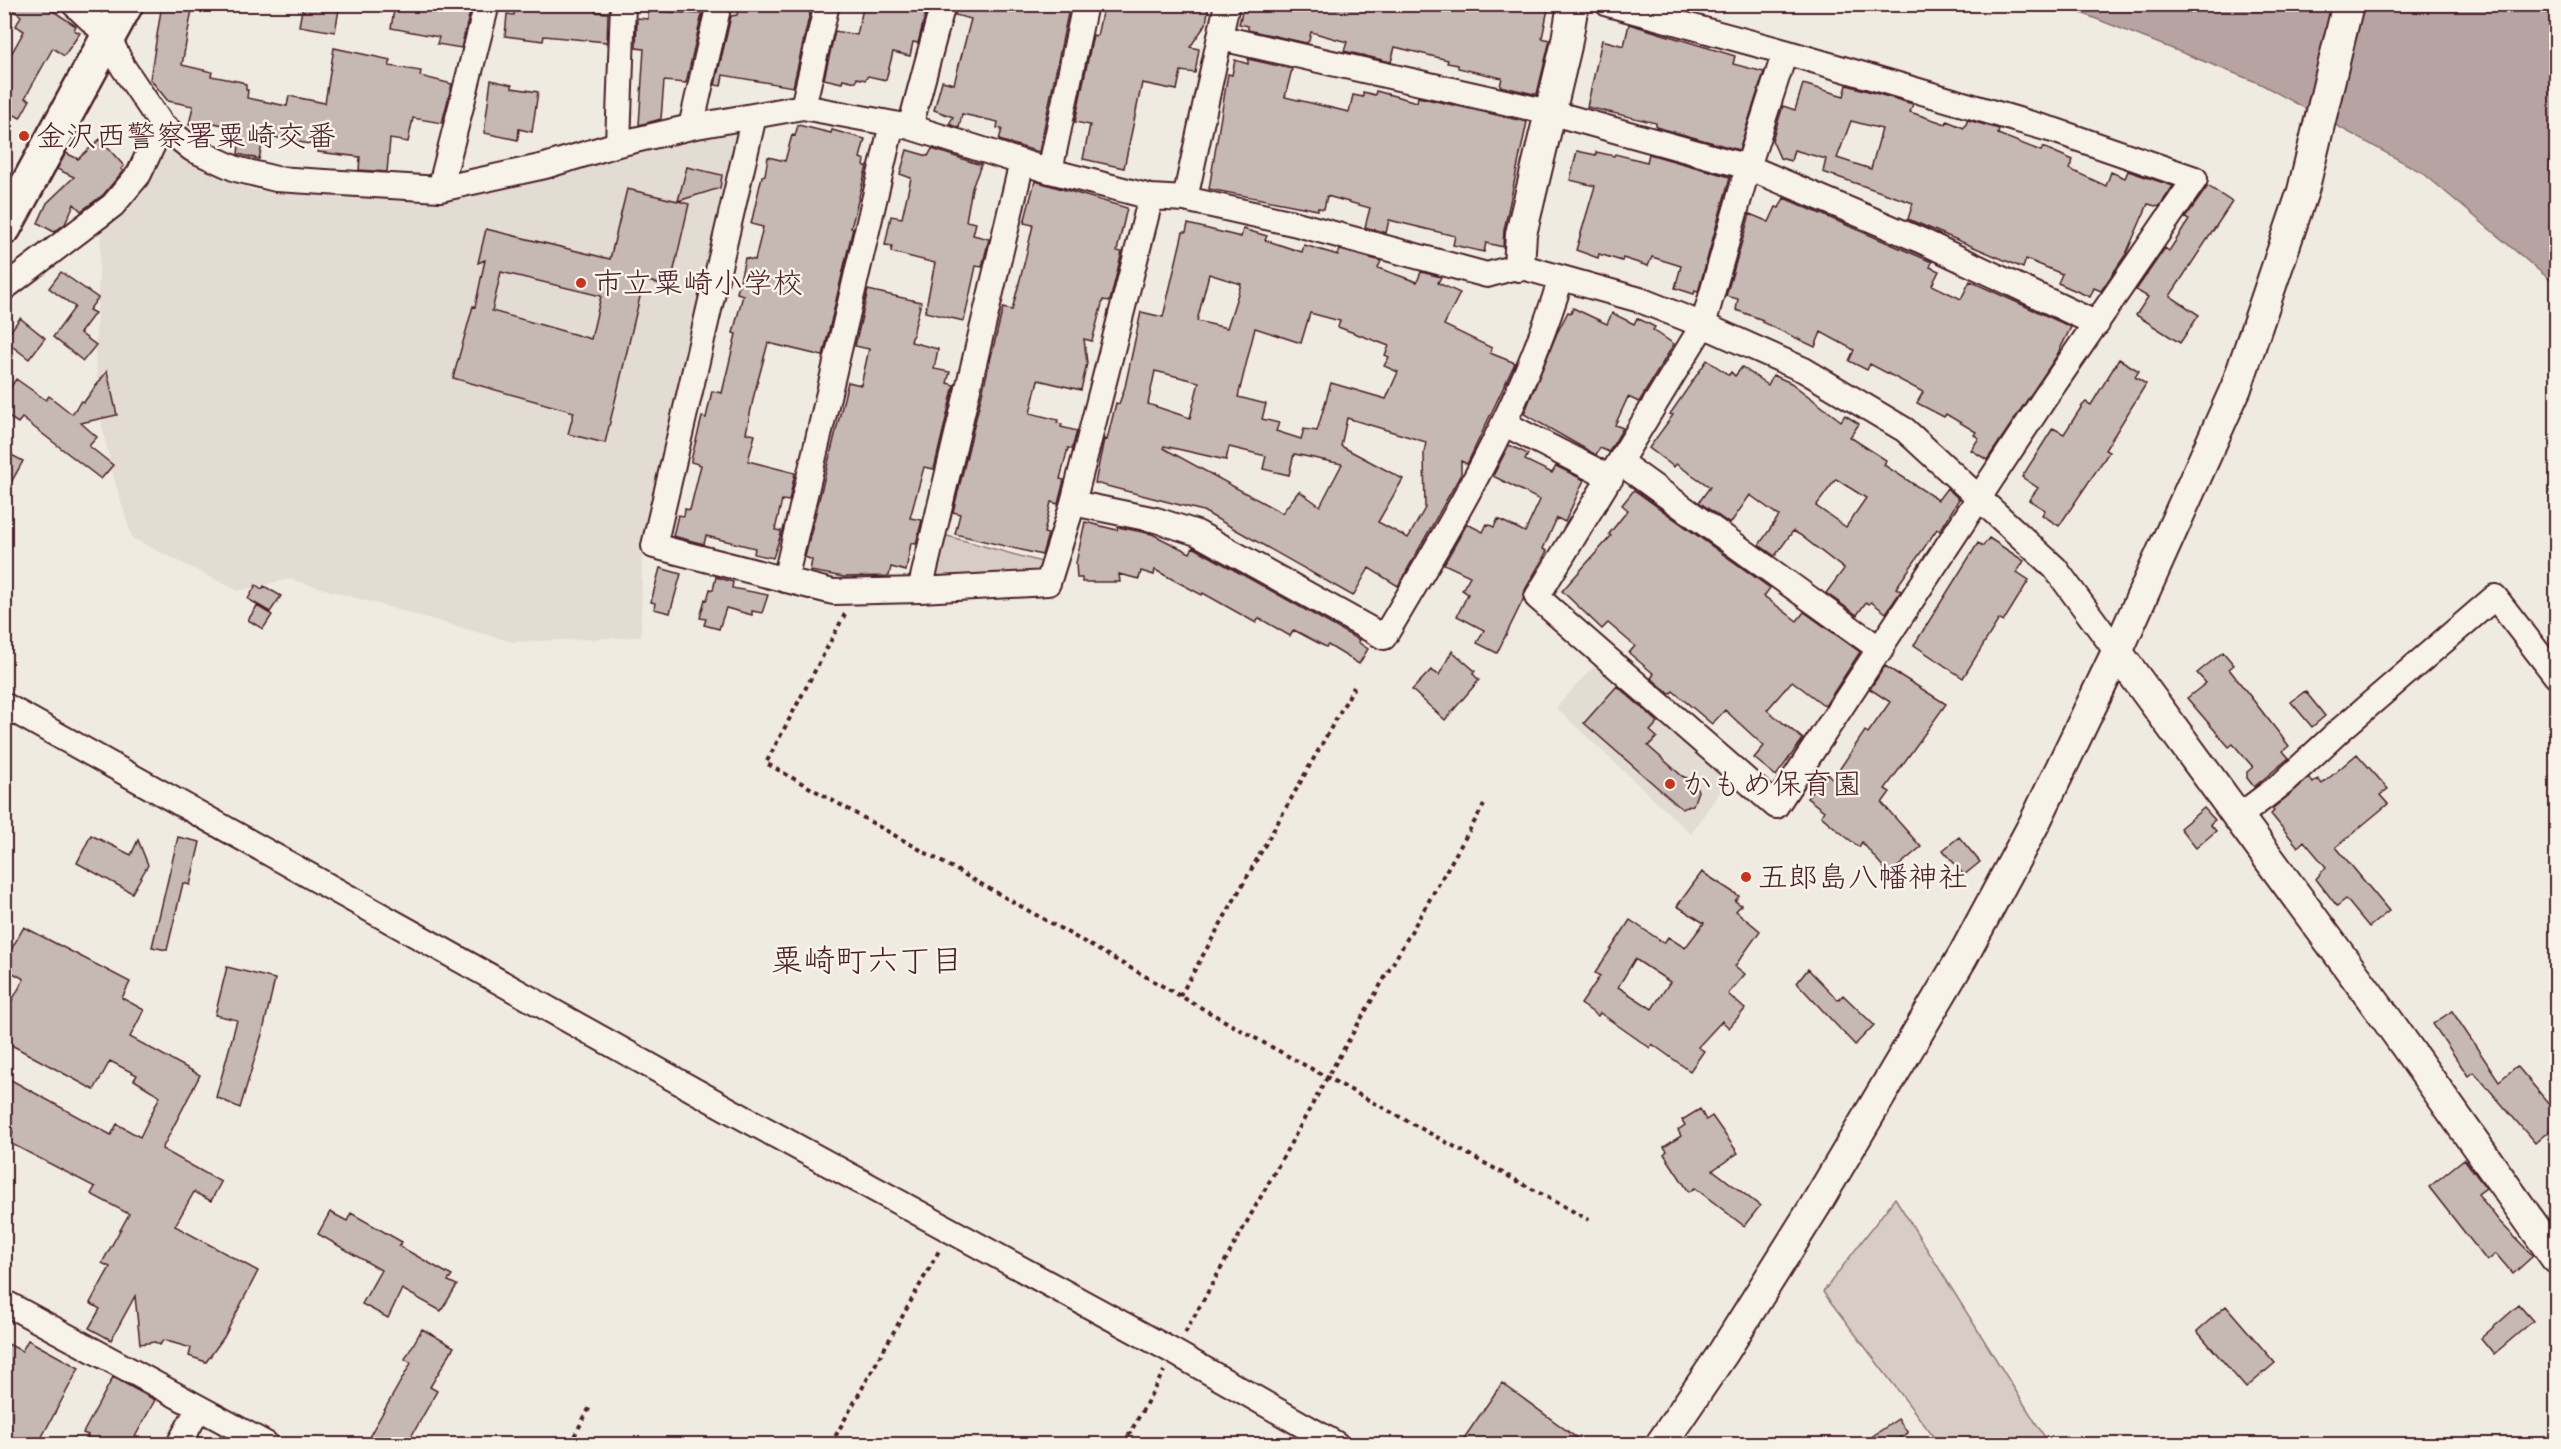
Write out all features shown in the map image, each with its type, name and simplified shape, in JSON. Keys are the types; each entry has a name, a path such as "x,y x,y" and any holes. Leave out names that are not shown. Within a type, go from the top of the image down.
{"main road":[{"path":"4,228 126,4"}],"street":[{"path":"74,4 108,36 123,67 162,125 192,149 236,169 276,179 440,189 545,166 618,144 691,127 803,107 901,125 1050,171 1151,197 1185,199 1337,234 1487,275 1519,266 1640,300 1804,370 1905,430 2055,568 2386,1018 2556,1258"},
{"path":"440,189 487,4"},
{"path":"618,144 623,4"},
{"path":"691,127 719,4"},
{"path":"803,107 827,4"},
{"path":"785,580 901,125 943,4"},
{"path":"1050,171 1085,4"},
{"path":"1185,199 1227,4"},
{"path":"1519,266 1521,234 1566,46 1573,4"},
{"path":"1608,4 1785,52 2056,131 2195,179 2044,399 1881,650 1776,806 1537,597 1703,325 1748,167 1785,52"},
{"path":"1661,1444 1723,1353 1815,1206 1963,956 2035,822 2117,652 2235,388 2303,191 2348,4"},
{"path":"1221,38 1549,112 1748,167 1922,241 2097,324"},
{"path":"754,116 654,546 833,592 920,591 1048,583 1073,502 1151,197"},
{"path":"4,288 114,206 139,174 162,125"},
{"path":"920,591 1022,162"},
{"path":"1073,502 1156,520 1197,533 1384,637 1441,543 1505,424 1549,318 1561,278"},
{"path":"1505,424 1616,470 1881,650"},
{"path":"2238,817 2283,783 2340,730 2495,597 2556,676"},
{"path":"4,705 733,1112 1174,1352 1336,1444"},
{"path":"4,1302 266,1444"},
{"path":"179,1444 199,1408"}],"path":[{"path":"856,592 766,763 1327,1078 1589,1220"},
{"path":"1180,996 1354,687"},
{"path":"1124,1444 1327,1078 1484,805"},
{"path":"831,1444 951,1230"},
{"path":"570,1444 591,1404"}],"shaded area":[{"path":"2061,5 2556,5 2556,285 2423,173 2259,83"},
{"path":"744,130 642,557 641,637 512,642 289,579 238,591 132,538 113,475 102,426 95,354 101,233 146,185 167,146 253,190 427,200"},
{"path":"940,534 1045,563 1037,577 941,579 933,572"},
{"path":"1598,661 1727,781 1691,834 1556,708"},
{"path":"1895,1198 2049,1444 1939,1444 1823,1292"}],"building":[{"path":"4,4 57,4 53,11 76,26 74,30 80,33 64,56 53,48 25,98 30,100 20,118 4,109 4,67 24,31 16,26 21,16"},
{"path":"162,4 193,4 182,65 212,72 211,76 242,82 248,90 247,98 287,106 289,96 325,103 334,48 391,60 389,66 421,71 420,76 452,84 442,123 413,118 408,142 390,139 387,172 359,170 360,157 318,152 319,146 264,135 259,159 238,154 241,129 209,122 207,129 189,125 193,106 168,101 150,79"},
{"path":"303,4 340,4 335,32 299,26"},
{"path":"395,4 472,4 461,48 437,44 439,37 391,28"},
{"path":"516,4 596,7 595,12 608,13 607,45 606,42 544,36 543,41 505,36 507,14 514,15"},
{"path":"739,4 762,4 781,9 782,4 812,4 793,87 723,75 721,86 715,85 731,16 737,15"},
{"path":"864,4 928,4 918,43 913,42 910,56 893,52 886,80 868,76 865,80 857,78 856,82 843,79 842,83 824,79 835,31 857,35"},
{"path":"957,4 1070,4 1039,152 999,140 1002,129 997,128 998,122 962,114 959,128 949,124 953,117 934,110 942,81 954,84 971,19 955,15"},
{"path":"1104,4 1209,4 1206,24 1190,47 1199,49 1195,73 1181,71 1177,90 1142,83 1124,168 1083,159 1090,125 1075,122 1093,35 1097,36"},
{"path":"1244,4 1255,4 1280,10 1281,4 1549,4 1542,38 1550,40 1537,94 1534,94 1500,86 1502,78 1458,68 1458,65 1447,63 1448,60 1395,47 1391,62 1344,51 1347,42 1311,32 1309,41 1306,43 1248,30 1248,26 1239,24"},
{"path":"648,11 702,14 686,83 664,81 661,119 639,125 644,49 636,48 637,18 648,19"},
{"path":"1629,24 1735,56 1733,64 1764,72 1739,150 1656,127 1656,123 1587,107 1602,40 1624,46"},
{"path":"1248,59 1292,69 1285,97 1349,112 1353,95 1363,97 1363,92 1375,95 1376,91 1417,102 1418,97 1527,122 1504,230 1503,247 1486,243 1484,252 1453,245 1455,236 1389,220 1386,233 1365,227 1370,208 1327,196 1324,209 1318,208 1318,210 1209,189 1228,74 1232,75 1235,60 1248,64"},
{"path":"491,80 512,85 512,88 538,92 532,132 519,129 518,140 484,133"},
{"path":"1803,84 1844,96 1847,85 1913,104 1910,112 1946,124 1947,121 1964,128 1968,120 1999,129 1998,134 2041,151 2043,147 2073,160 2069,169 2106,186 2111,172 2125,178 2128,171 2173,186 2159,207 2148,204 2126,254 2101,291 2094,288 2090,297 2058,283 2062,274 2026,259 2023,268 1908,219 1913,203 1823,172 1826,159 1794,150 1791,161 1780,158 1772,140 1783,106 1795,110","holes":["1851,121 1882,129 1871,169 1837,158"]},
{"path":"798,125 831,133 832,130 865,139 860,158 865,160 864,166 867,166 823,356 768,343 754,395 746,433 755,435 748,461 795,473 789,501 782,500 775,530 781,531 781,534 773,558 754,554 755,548 706,536 704,544 673,536 678,515 684,516 685,509 690,510 701,465 691,460 702,417 706,418 712,391 722,393 736,334 733,333 743,295 737,293 745,258 755,260 763,227 751,224 762,176 765,175 768,157 785,161 792,135 795,136"},
{"path":"100,139 124,166 121,169 123,171 103,195 81,211 74,204 65,224 54,232 38,223 47,203 74,177 57,169 66,153 78,159"},
{"path":"932,149 981,165 972,188 966,221 976,223 973,235 989,239 982,267 976,266 964,321 925,312 935,263 891,252 892,246 885,245 891,216 902,218 911,178 900,174 907,150 928,156"},
{"path":"1577,151 1596,155 1596,152 1614,156 1615,154 1647,162 1649,154 1730,177 1698,292 1695,291 1694,294 1675,288 1681,266 1652,257 1648,266 1623,258 1622,261 1599,254 1598,258 1576,250 1595,186 1570,180"},
{"path":"687,167 722,175 720,188 678,201"},
{"path":"1035,181 1127,208 1117,251 1122,252 1110,301 1103,300 1092,341 1084,339 1087,363 1081,390 1038,380 1030,413 1058,420 1057,423 1062,424 1061,427 1077,431 1072,449 1068,448 1060,479 1064,480 1058,504 1051,502 1044,533 1048,534 1042,555 955,534 960,514 953,512 1003,308 1012,310 1025,260 1033,225 1024,223"},
{"path":"2208,186 2232,202 2170,296 2199,315 2180,343 2136,315 2148,297 2136,290 2165,248 2169,251 2189,220 2185,218"},
{"path":"627,189 689,204 670,287 644,280 605,443 568,434 574,412 453,378 473,306 475,307 485,260 478,263 486,229 610,259","holes":["501,272 601,296 591,339 492,311"]},
{"path":"1784,198 1932,262 1930,267 1939,271 1932,285 1961,299 1970,281 2071,327 2056,357 1987,460 1971,450 1979,438 1974,435 1976,432 1946,414 1944,417 1917,403 1923,392 1870,364 1867,370 1849,361 1854,350 1821,332 1815,347 1762,322 1763,320 1736,310 1738,299 1726,296 1750,214 1769,222 1776,207 1779,208"},
{"path":"1188,224 1241,237 1243,229 1267,236 1265,240 1302,252 1304,245 1338,255 1340,250 1381,261 1378,268 1417,282 1421,272 1441,277 1438,283 1460,293 1444,325 1492,348 1490,353 1515,363 1467,464 1461,461 1461,474 1398,586 1369,568 1353,596 1203,511 1095,483 1104,439 1107,440 1116,403 1119,404 1125,387 1141,312 1163,317 1183,232 1186,232","holes":["1209,274 1241,284 1227,328 1197,321","1310,313 1340,321 1338,327 1389,346 1385,355 1389,357 1384,366 1398,372 1386,399 1331,383 1317,431 1304,429 1301,439 1276,431 1279,423 1262,419 1266,404 1238,397 1255,328 1301,343","1155,371 1199,382 1190,418 1148,404","1347,418 1426,442 1424,453 1425,508 1408,538 1378,522 1403,479 1341,446","1164,446 1226,460 1229,447 1266,456 1263,469 1289,475 1294,454 1342,464 1320,506 1299,491 1282,513 1163,448"]},
{"path":"61,272 98,298 89,310 95,313 80,333 96,345 83,361 53,337 75,307 49,288"},
{"path":"868,290 921,302 911,342 938,349 934,369 950,372 947,383 954,385 934,469 924,467 910,518 922,520 916,544 911,543 906,571 891,567 889,576 844,577 810,571 812,560 805,557 848,382 861,385 869,349 855,346"},
{"path":"1573,308 1607,324 1612,313 1634,324 1637,318 1655,327 1653,330 1674,344 1639,402 1628,397 1615,425 1623,428 1609,452 1600,448 1596,455 1524,414 1557,333 1568,312 1571,313"},
{"path":"20,318 45,338 29,359 4,340"},
{"path":"2119,359 2139,371 2135,377 2146,384 2105,450 2109,452 2059,526 2042,515 2045,510 2029,500 2038,488 2022,477 2053,428 2064,434 2082,406 2086,402 2091,405"},
{"path":"1707,360 1729,375 1731,372 1735,376 1742,367 1768,385 1773,375 1791,383 1841,421 1845,415 1859,424 1850,437 1886,460 1884,465 1938,500 1947,488 1959,499 1940,531 1937,529 1896,588 1901,591 1886,613 1871,602 1869,604 1866,602 1857,615 1826,593 1844,569 1800,535 1793,531 1775,556 1759,545 1779,516 1750,495 1730,524 1699,502 1710,487 1676,464 1674,467 1649,448 1673,415 1670,414","holes":["1836,479 1866,498 1846,527 1816,506"]},
{"path":"107,371 117,415 81,423 97,437 89,446 113,465 101,479 22,418 18,423 4,414 4,397 16,379 46,400 49,396 72,414"},
{"path":"1509,445 1528,454 1525,460 1552,473 1556,466 1584,480 1565,522 1557,518 1543,549 1547,551 1525,590 1523,600 1497,653 1477,643 1484,630 1457,616 1468,594 1462,590 1470,576 1444,564 1467,524 1483,532 1487,524 1494,527 1498,519 1525,532 1540,500 1493,476"},
{"path":"4,451 23,461 4,495"},
{"path":"1634,490 1770,588 1764,596 1797,621 1804,612 1860,652 1825,706 1792,681 1767,710 1803,739 1776,776 1754,758 1764,746 1725,710 1712,724 1673,691 1670,694 1651,678 1654,674 1629,653 1635,646 1608,623 1602,629 1562,591 1611,536 1609,534 1628,510 1622,505"},
{"path":"1085,522 1117,530 1118,527 1152,534 1190,553 1193,547 1359,640 1358,642 1368,649 1359,664 1328,645 1326,647 1294,630 1290,636 1259,618 1256,623 1203,593 1202,595 1155,570 1154,575 1141,571 1139,579 1119,574 1120,582 1082,582 1082,578 1077,578 1076,563"},
{"path":"1989,538 2024,561 2017,572 2029,580 2003,622 1999,619 1963,678 1914,645 1978,543 1983,546"},
{"path":"660,568 681,574 670,613 654,609 655,603 651,602"},
{"path":"716,577 733,582 732,588 768,595 762,613 752,611 752,615 726,608 719,629 704,625 706,619 700,618 705,599 707,600 710,589 713,590"},
{"path":"256,585 262,589 264,586 281,596 270,612 248,599"},
{"path":"257,606 272,615 263,629 248,620"},
{"path":"1452,651 1475,671 1473,674 1479,680 1445,720 1412,690 1431,670 1439,675"},
{"path":"2223,652 2234,665 2229,669 2289,746 2283,751 2289,758 2254,787 2247,778 2247,772 2253,767 2233,744 2229,747 2187,698 2206,683 2197,673"},
{"path":"1885,666 1946,704 1885,789 1890,792 1882,803 1921,847 1889,874 1862,842 1859,847 1846,837 1821,816 1824,811 1807,798 1827,773 1833,779 1865,731 1868,733 1890,702 1870,689"},
{"path":"1617,686 1658,722 1650,731 1657,737 1648,746 1682,776 1694,781 1698,791 1693,805 1682,809 1584,723"},
{"path":"2305,691 2325,716 2312,727 2291,702"},
{"path":"2357,754 2388,789 2380,795 2388,804 2336,847 2389,911 2369,927 2346,899 2337,906 2316,879 2326,867 2304,841 2298,847 2271,814 2274,811 2272,809 2309,778 2313,783 2318,779 2322,784"},
{"path":"2204,808 2215,820 2210,824 2216,831 2196,848 2180,828"},
{"path":"91,835 131,855 138,840 148,865 132,893 77,863"},
{"path":"178,837 200,842 190,885 183,883 167,950 152,947"},
{"path":"1959,837 1980,862 1964,875 1943,850"},
{"path":"1702,872 1739,896 1735,901 1741,905 1736,911 1760,931 1735,966 1745,974 1728,994 1745,1009 1729,1028 1722,1021 1698,1047 1704,1051 1690,1071 1652,1044 1650,1048 1600,1013 1598,1016 1581,1004 1600,976 1595,973 1630,920 1664,943 1668,937 1685,948 1704,923 1677,906","holes":["1635,959 1670,982 1652,1009 1618,987"]},
{"path":"24,927 130,982 122,998 144,1010 130,1037 200,1075 162,1149 221,1182 211,1201 194,1192 175,1226 258,1271 224,1337 206,1362 189,1356 191,1348 163,1340 160,1345 155,1342 140,1344 135,1296 111,1340 89,1328 100,1309 90,1303 110,1267 102,1263 129,1214 91,1194 95,1187 8,1142 13,1132 4,1128 4,1076 111,1135 117,1124 140,1137 160,1096 134,1080 137,1075 110,1061 94,1090 4,1041 4,1015 24,979 4,968 4,962"},
{"path":"227,967 275,979 263,1031 240,1108 216,1097 237,1020 215,1015"},
{"path":"1808,969 1838,1000 1843,995 1874,1025 1855,1045 1797,983"},
{"path":"2452,1011 2499,1081 2517,1066 2556,1112 2556,1125 2535,1143 2474,1072 2468,1076 2433,1024"},
{"path":"1700,1109 1706,1120 1712,1116 1738,1153 1713,1170 1760,1206 1744,1226 1695,1188 1689,1192 1664,1154 1667,1151 1664,1147 1681,1136 1678,1130 1685,1125 1682,1120"},
{"path":"2464,1159 2486,1188 2478,1194 2499,1221 2533,1256 2513,1274 2496,1254 2487,1261 2429,1187"},
{"path":"330,1212 347,1221 351,1213 402,1242 399,1246 452,1276 448,1281 457,1285 441,1311 402,1289 388,1318 362,1304 381,1270 318,1234"},
{"path":"2519,1305 2533,1321 2494,1354 2481,1338"},
{"path":"2226,1306 2275,1363 2246,1388 2197,1331"},
{"path":"422,1329 454,1347 430,1387 437,1391 407,1444 365,1444 411,1363 405,1359"},
{"path":"28,1340 79,1368 38,1444 4,1444 4,1342 22,1351"},
{"path":"113,1377 155,1400 131,1444 83,1444 88,1435 83,1433"},
{"path":"1502,1383 1585,1444 1460,1444"},
{"path":"1898,1419 1908,1433 1891,1444 1861,1444"}],"place":[{"name":"金沢西警察署粟崎交番","path":"24,136"},
{"name":"市立粟崎小学校","path":"581,283"},
{"name":"かもめ保育園","path":"1670,784"},
{"name":"五郎島八幡神社","path":"1746,877"}],"district":[{"name":"粟崎町六丁目","path":"867,960"}]}
